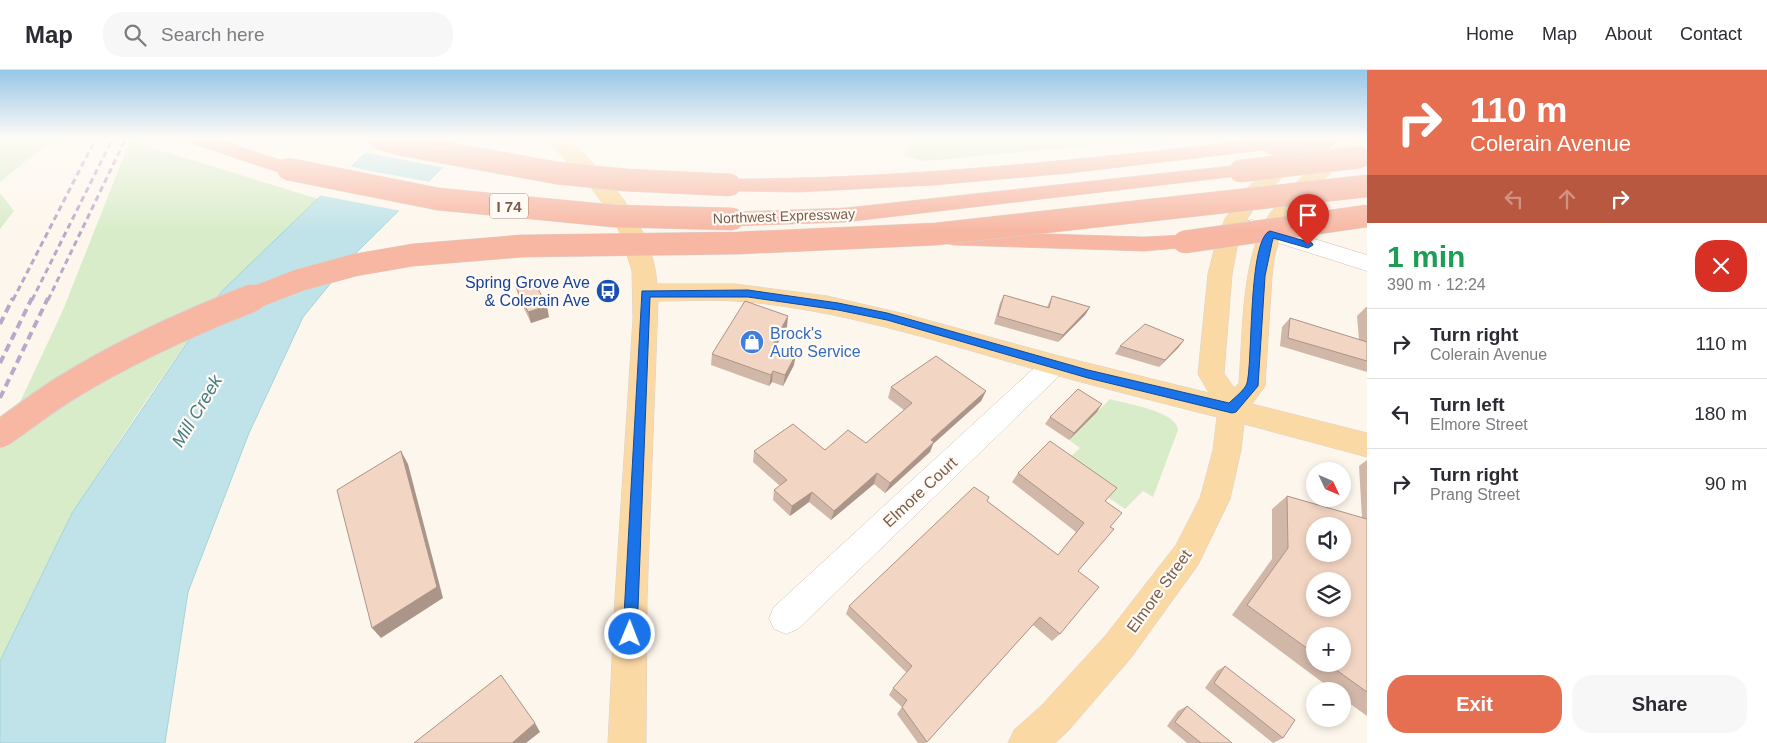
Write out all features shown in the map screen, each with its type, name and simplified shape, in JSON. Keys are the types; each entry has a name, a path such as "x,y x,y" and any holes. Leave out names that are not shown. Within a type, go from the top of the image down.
{"highway":[{"name":"Northwest Expressway","path":"290,169 438,199 614,216 733,219 845,215 1250,169"},
{"name":"Northwest Expressway","path":"542,169 626,180 783,186 867,184 1029,169"},
{"path":"0,434 66,388 144,345 206,316 300,280 355,265 413,255 522,246 739,243 936,234 1367,186"},
{"path":"733,219 793,233 1144,244 1184,242 1367,216"}],"main road":[{"path":"588,169 623,218 645,272 646,293 631,598 627,743"},
{"path":"1232,408 1212,374 1220,274 1227,242 1235,221 1250,198 1278,169"},
{"path":"1232,408 1252,386 1260,276 1264,254 1271,233 1280,216 1297,194 1334,169"},
{"path":"646,293 748,293 838,306 887,316 1054,365 1172,396 1232,408 1367,445"},
{"name":"Elmore Street","path":"1027,743 1055,718 1118,647 1187,555 1215,499 1227,450 1232,408"}],"street":[{"path":"1235,221 1367,263"},
{"name":"Elmore Court","path":"786,618 1054,365"}],"green space":[{"path":"0,169 15,169 0,182"},
{"path":"119,169 222,169 318,199 222,291 142,407 72,513 0,661 0,445 63,310"},
{"path":"0,193 14,211 0,229"},
{"path":"1110,399 1160,413 1175,423 1178,430 1153,497 1143,491 1125,509 1062,465 1080,448 1069,440"}],"water":[{"name":"Mill Creek","path":"348,169 440,169 353,256 303,317 249,433 188,592 165,743 0,743 0,661 72,513 222,291"}],"pier":[{"path":"344,169 364,169 431,182 402,211 318,195"}],"building":[{"path":"534,281 547,306 528,312 516,287"},
{"path":"1004,295 1049,308 1052,296 1090,307 1063,335 998,316"},
{"name":"Brock's Auto Service","path":"745,301 788,316 772,346 796,354 785,375 773,371 771,375 712,354"},
{"path":"1290,318 1367,342 1367,361 1288,338"},
{"path":"1145,324 1184,340 1165,360 1120,346"},
{"path":"936,356 986,391 931,440 934,442 890,483 877,473 834,511 812,492 792,506 774,490 787,480 754,451 793,424 825,450 848,430 866,443 912,403 891,387"},
{"path":"1078,389 1102,404 1074,433 1050,417"},
{"path":"1050,441 1117,488 1105,501 1122,513 1110,527 1114,529 1078,571 1099,587 1060,634 1040,617 927,742 902,707 907,700 893,688 912,666 849,606 974,487 989,497 987,501 1058,555 1084,523 1018,473"},
{"path":"401,451 437,587 372,628 337,490"},
{"path":"1287,496 1306,501 1306,508 1329,508 1367,519 1367,692 1339,672 1351,672 1351,627 1306,627 1306,648 1247,605 1288,548"},
{"path":"1225,666 1295,720 1283,738 1214,683"},
{"path":"501,675 535,723 512,743 414,743"},
{"path":"1187,706 1232,743 1201,743 1175,722"}],"railway":[{"path":"13,300 80,169"},
{"path":"32,300 97,169"},
{"path":"48,300 111,169"},
{"path":"0,324 13,298"},
{"path":"0,363 32,298"},
{"path":"0,398 48,298"}],"place":[{"name":"Spring Grove Ave & Colerain Ave","path":"608,291"},
{"name":"Brock's Auto Service","path":"752,342"}],"route":[{"path":"630,634 646,293 748,293 838,306 887,316 1054,365 1172,396 1232,408 1252,386 1260,276 1266,244 1270,234 1308,245"}]}
